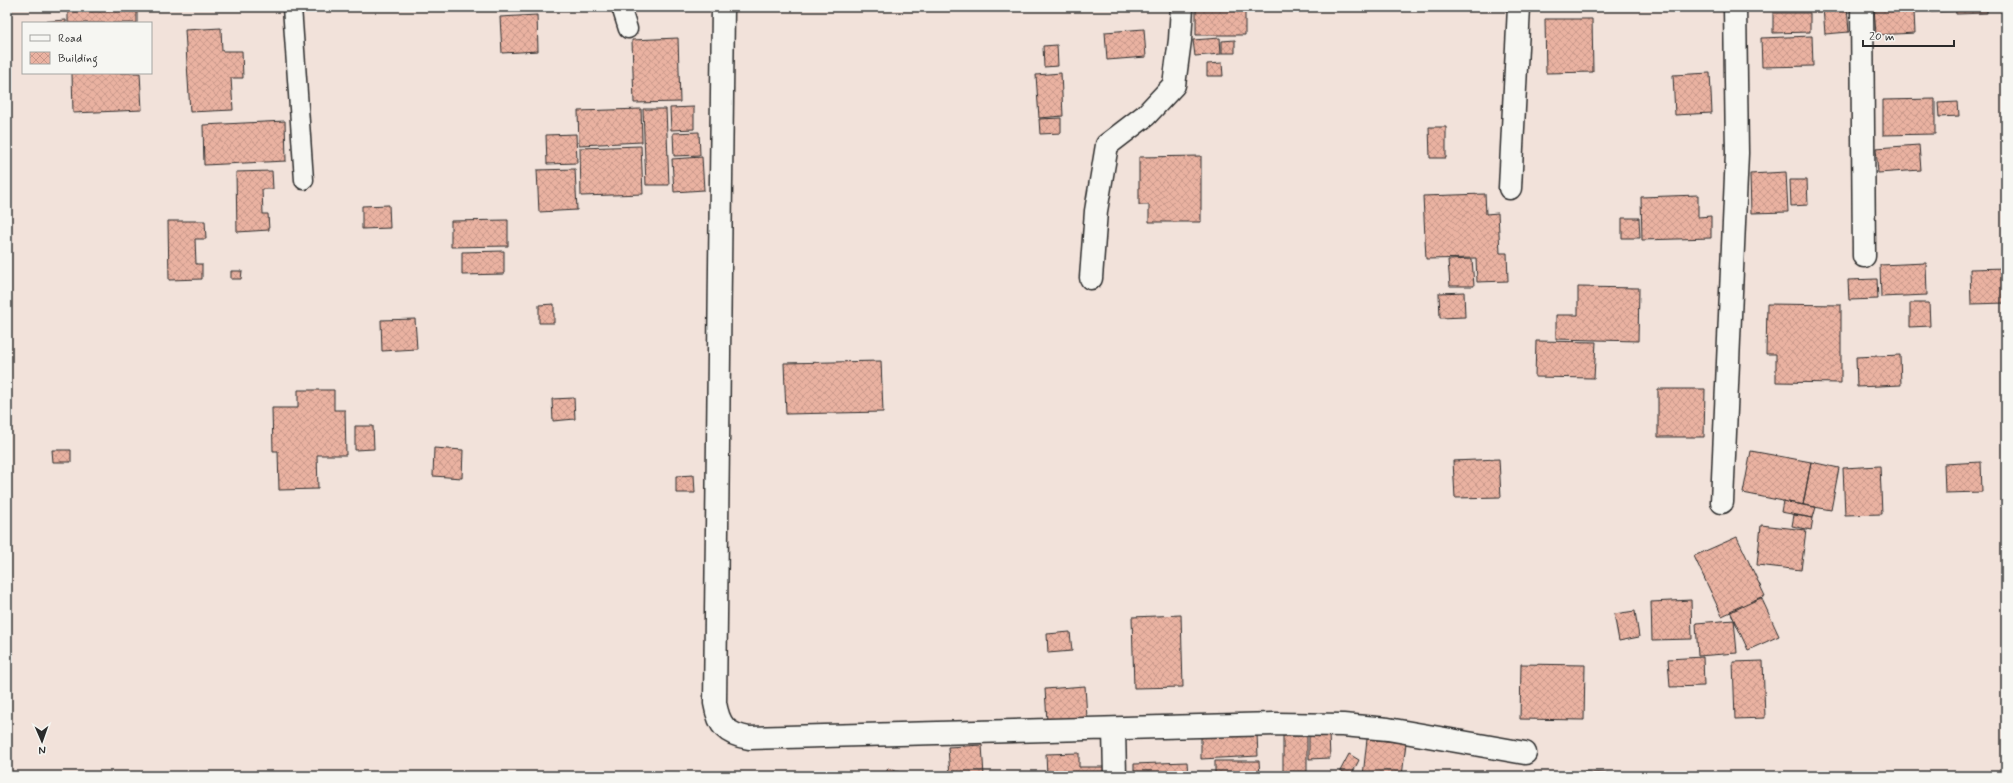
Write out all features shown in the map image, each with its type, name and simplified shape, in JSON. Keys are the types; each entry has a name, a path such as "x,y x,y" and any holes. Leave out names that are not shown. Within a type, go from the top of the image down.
{"street":[{"path":"723,7 714,703 717,716 724,728 734,735 749,738 1275,724 1343,725 1388,729 1525,753"},
{"path":"1091,278 1096,211 1107,146 1146,115 1174,85 1180,40 1182,7"},
{"path":"1510,188 1519,7"},
{"path":"1722,502 1737,177 1735,7"},
{"path":"1862,7 1864,256"},
{"path":"1114,729 1115,776"}],"lane":[{"path":"292,7 304,180"},
{"path":"621,7 628,29"}],"building":[{"path":"68,7 137,7 137,22 68,22"},
{"path":"1196,7 1245,7 1245,35 1196,35"},
{"path":"1823,7 1847,7 1849,32 1825,34"},
{"path":"1874,7 1928,7 1928,11 1914,12 1915,33 1876,35"},
{"path":"1931,7 1953,7 1953,11 1931,12"},
{"path":"1955,7 1987,7 1987,13 1956,14"},
{"path":"1773,13 1810,13 1810,32 1773,33"},
{"path":"537,15 538,51 502,53 500,17"},
{"path":"1545,19 1592,19 1593,72 1546,73"},
{"path":"66,20 66,22 38,22"},
{"path":"221,28 222,51 242,51 243,78 231,78 233,110 190,112 185,30"},
{"path":"1144,29 1146,57 1107,60 1105,32"},
{"path":"1812,36 1813,66 1762,67 1761,38"},
{"path":"678,38 680,102 634,103 632,40"},
{"path":"1220,38 1221,54 1195,56 1193,40"},
{"path":"1235,40 1235,53 1222,53 1222,41"},
{"path":"1057,45 1058,66 1044,67 1043,46"},
{"path":"1222,63 1223,76 1207,76 1207,64"},
{"path":"1061,73 1063,116 1039,118 1036,75"},
{"path":"1710,73 1712,113 1675,115 1673,75"},
{"path":"72,74 140,74 142,110 73,113"},
{"path":"1935,99 1935,134 1883,135 1883,100"},
{"path":"1958,102 1959,116 1939,117 1938,103"},
{"path":"694,107 694,129 671,130 670,108"},
{"path":"641,109 642,142 579,145 578,111"},
{"path":"643,109 666,109 669,185 646,185"},
{"path":"1061,118 1061,133 1040,134 1039,119"},
{"path":"285,121 286,161 204,165 203,125"},
{"path":"1429,127 1446,127 1446,158 1430,158"},
{"path":"699,132 700,155 674,156 673,133"},
{"path":"576,134 577,163 547,164 546,135"},
{"path":"1919,145 1921,170 1878,173 1876,148"},
{"path":"641,146 643,194 581,196 580,148"},
{"path":"1201,156 1201,222 1149,222 1149,205 1139,205 1139,157"},
{"path":"702,157 704,190 674,192 672,159"},
{"path":"575,169 577,210 539,212 537,170"},
{"path":"272,171 273,189 262,189 263,214 268,214 269,230 237,232 236,172"},
{"path":"1786,172 1788,212 1751,213 1750,174"},
{"path":"1790,180 1807,180 1808,205 1791,206"},
{"path":"1485,194 1486,214 1498,213 1500,253 1507,253 1508,281 1477,282 1476,258 1426,259 1423,196"},
{"path":"1698,195 1698,217 1711,216 1711,238 1642,240 1641,197"},
{"path":"389,205 390,228 362,229 362,206"},
{"path":"1622,218 1639,218 1640,238 1622,238"},
{"path":"508,220 508,246 451,247 451,221"},
{"path":"168,221 205,221 206,239 195,239 196,264 202,264 202,279 169,280"},
{"path":"504,251 504,274 462,275 462,252"},
{"path":"1472,259 1474,286 1450,286 1448,260"},
{"path":"1926,263 1927,295 1881,297 1880,265"},
{"path":"2006,268 2006,303 1971,304 1970,269"},
{"path":"231,271 242,271 241,279 231,279"},
{"path":"1877,279 1878,299 1849,300 1848,280"},
{"path":"1578,287 1639,288 1638,341 1556,339 1556,315 1578,315"},
{"path":"1464,292 1465,317 1440,318 1439,293"},
{"path":"1910,303 1929,303 1930,326 1910,327"},
{"path":"554,304 554,323 539,323 539,305"},
{"path":"1767,304 1841,305 1841,383 1776,382 1776,354 1766,354"},
{"path":"415,319 417,349 382,351 381,320"},
{"path":"1536,341 1596,342 1594,378 1535,377"},
{"path":"1900,355 1901,385 1857,387 1856,357"},
{"path":"881,361 883,412 786,414 784,363"},
{"path":"1658,389 1705,389 1704,437 1658,437"},
{"path":"298,390 334,390 334,410 345,410 346,455 317,455 318,489 279,490 278,451 273,451 272,408 298,408"},
{"path":"574,398 575,419 553,421 552,399"},
{"path":"355,426 373,426 374,449 355,450"},
{"path":"434,448 463,450 462,478 433,476"},
{"path":"52,450 71,450 71,462 53,462"},
{"path":"1751,451 1811,462 1803,505 1743,493"},
{"path":"1499,459 1501,497 1455,498 1453,461"},
{"path":"1811,462 1839,468 1831,510 1803,505"},
{"path":"1981,462 1982,492 1945,493 1944,464"},
{"path":"1880,466 1882,514 1845,515 1843,468"},
{"path":"694,475 695,493 676,493 676,476"},
{"path":"1783,501 1816,507 1813,518 1781,512"},
{"path":"1794,515 1813,518 1811,530 1792,526"},
{"path":"1761,525 1806,530 1801,570 1757,565"},
{"path":"1737,537 1765,596 1722,616 1694,556"},
{"path":"1761,597 1779,636 1748,650 1730,611"},
{"path":"1691,600 1692,639 1652,640 1651,602"},
{"path":"1635,611 1639,637 1619,641 1614,614"},
{"path":"1181,615 1183,687 1134,688 1132,617"},
{"path":"1734,620 1737,653 1698,656 1696,623"},
{"path":"1070,632 1072,651 1048,653 1047,634"},
{"path":"1703,657 1704,686 1670,687 1668,659"},
{"path":"1763,661 1765,718 1735,719 1733,662"},
{"path":"1521,664 1585,665 1584,720 1520,719"},
{"path":"1085,686 1087,718 1047,721 1045,689"},
{"path":"1257,735 1258,756 1201,759 1201,737"},
{"path":"1329,735 1330,758 1309,759 1309,736"},
{"path":"1283,736 1307,736 1307,772 1283,772"},
{"path":"1367,739 1406,743 1402,776 1363,776"},
{"path":"982,745 984,776 950,776 948,747"},
{"path":"1079,753 1079,767 1105,767 1105,776 1047,776 1046,754"},
{"path":"1349,754 1359,760 1351,776 1340,771"},
{"path":"1215,761 1259,761 1260,776 1215,776"},
{"path":"1187,762 1188,776 1134,776 1134,764"},
{"path":"888,768 908,776 885,776"},
{"path":"1583,772 1611,773 1611,776 1583,776"}]}
